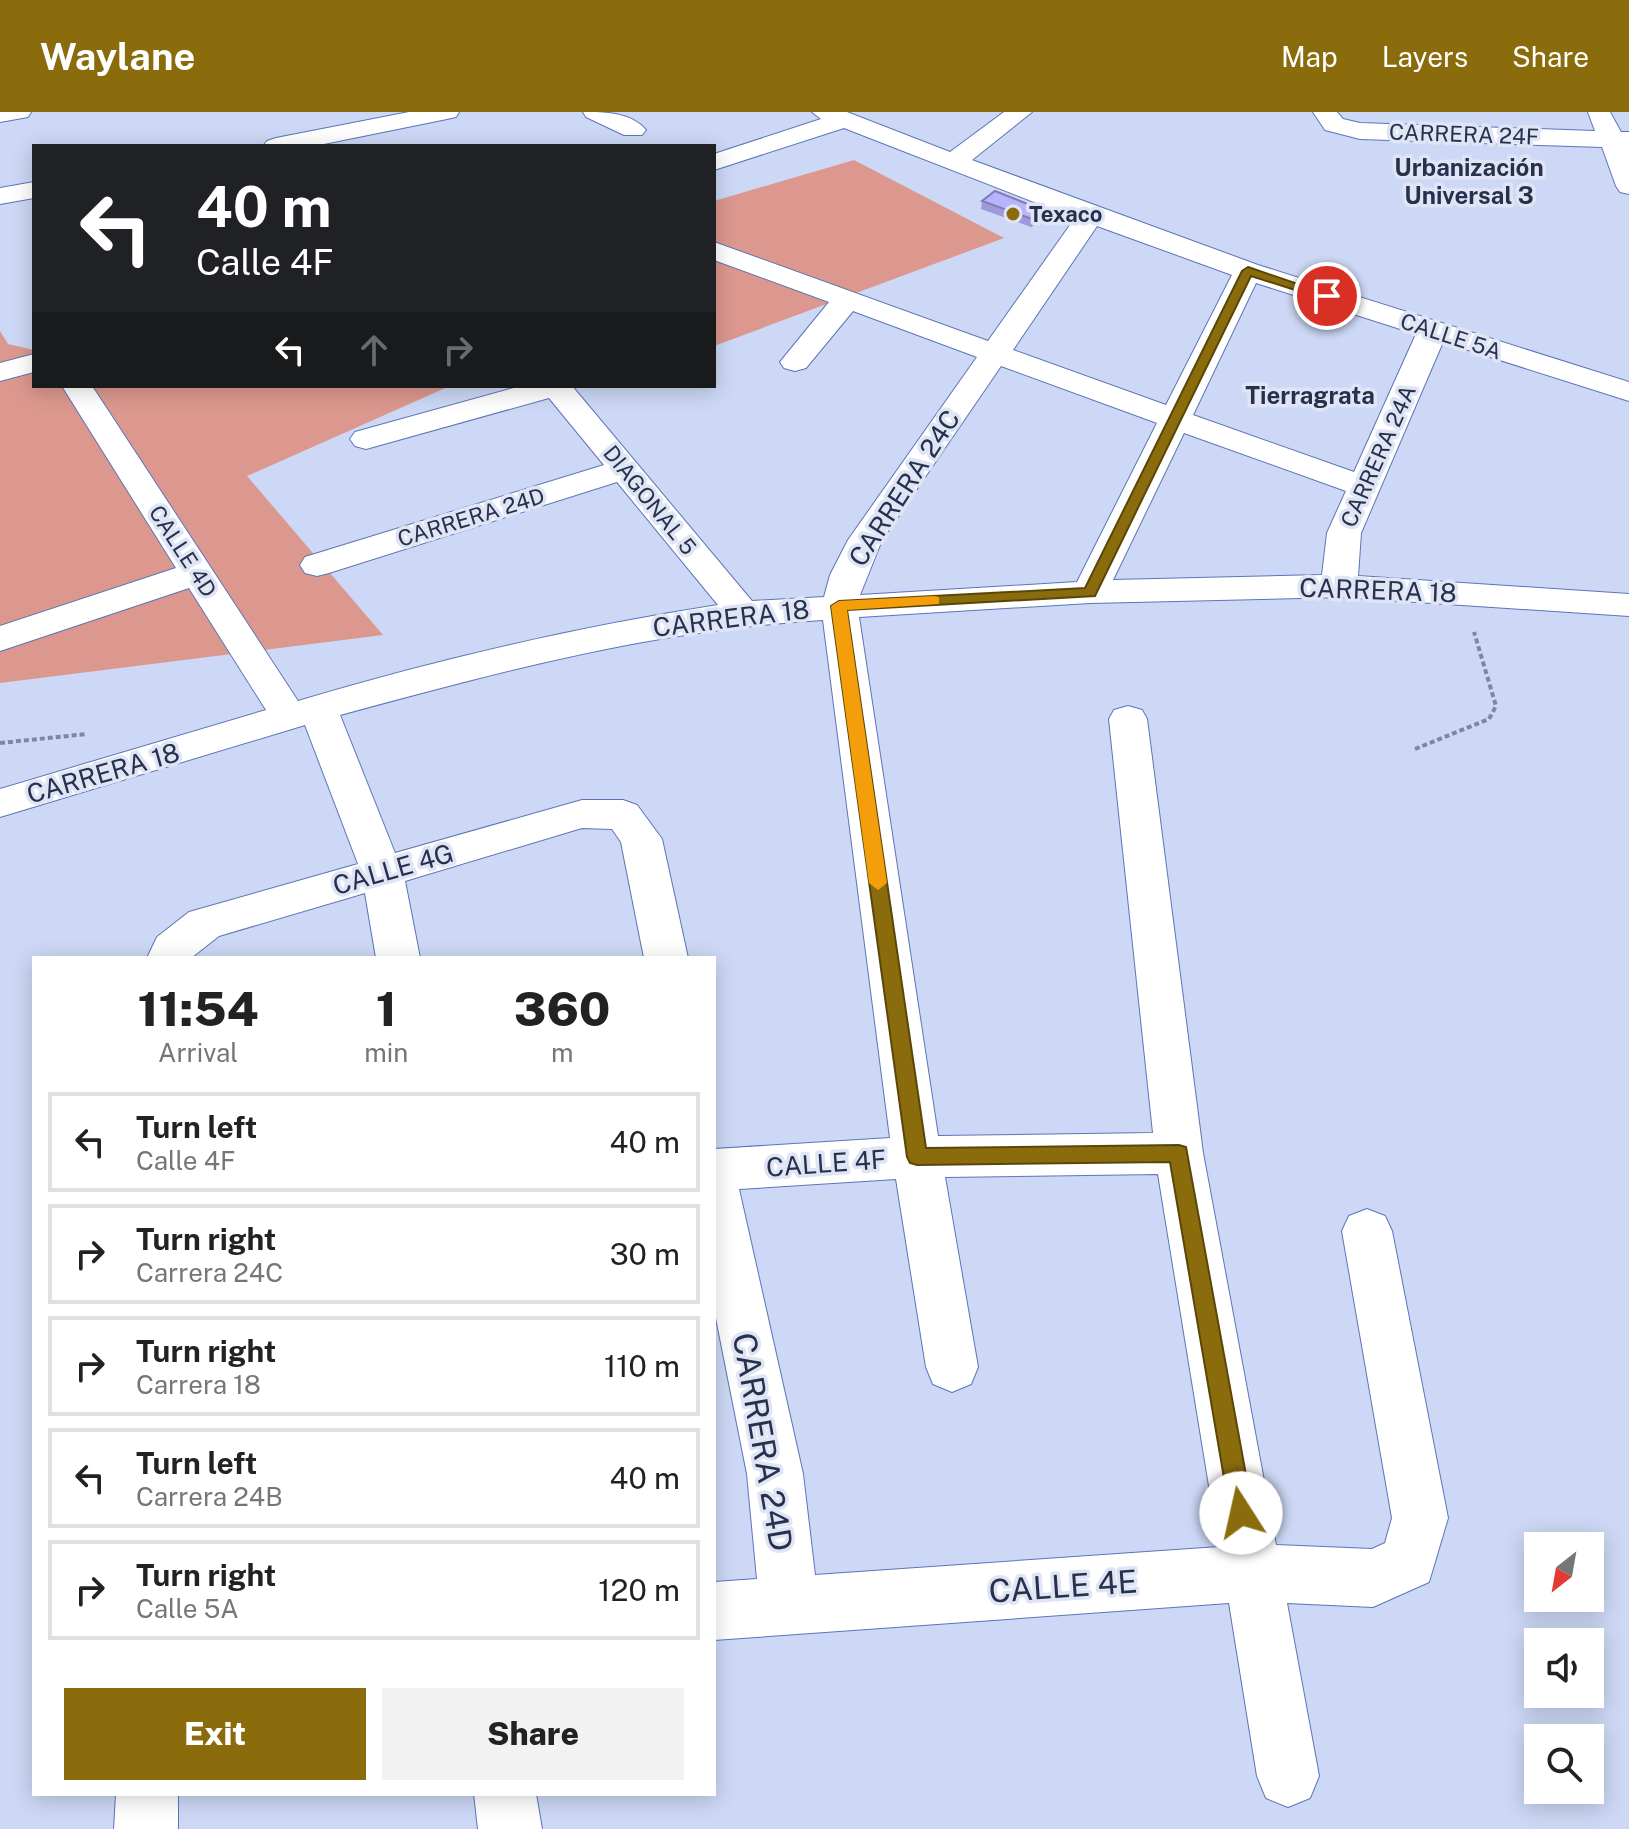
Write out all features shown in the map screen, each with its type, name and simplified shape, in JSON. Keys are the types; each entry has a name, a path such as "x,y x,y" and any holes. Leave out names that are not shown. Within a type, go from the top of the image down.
{"street":[{"path":"0,115 19,112"},
{"path":"286,144 447,112"},
{"path":"595,112 633,130"},
{"path":"953,162 1020,112"},
{"name":"CARRERA 24F","path":"1325,112 1326,118 1336,126 1360,131 1620,139"},
{"path":"1598,112 1620,139 1629,186"},
{"path":"716,161 834,116"},
{"name":"CALLE 5A","path":"834,116 1085,213 1248,271 1629,392"},
{"path":"385,125 425,141"},
{"path":"983,202 1007,183"},
{"path":"0,196 32,190"},
{"path":"1047,227 1085,213"},
{"name":"CARRERA 24C","path":"952,1367 917,1157 839,606 848,575 865,540 995,352 1085,213"},
{"path":"716,251 1172,420 1364,486"},
{"path":"1090,592 1248,271"},
{"path":"795,362 847,299"},
{"name":"CARRERA 24A","path":"1341,586 1339,564 1344,533 1433,330"},
{"path":"0,372 32,364"},
{"name":"CALLE 4D","path":"78,388 198,573 304,712 382,873 398,956"},
{"path":"366,439 549,388"},
{"name":"DIAGONAL 5","path":"558,388 743,613"},
{"name":"CARRERA 24D","path":"317,565 624,469"},
{"path":"0,639 198,573"},
{"name":"CARRERA 18","path":"0,803 304,712 626,631 743,613 1090,592 1341,586 1629,605"},
{"path":"1128,719 1179,1153 1288,1776"},
{"name":"CALLE 4G","path":"170,953 204,924 582,814 623,815 641,839 666,956"},
{"name":"CALLE 4F","path":"716,1170 917,1157 1179,1153"},
{"name":"CARRERA 24D","path":"716,1195 775,1474 789,1605"},
{"name":"CALLE 4E","path":"716,1611 1252,1573 1373,1578 1409,1562 1420,1518 1367,1231"},
{"path":"146,1829 147,1796"},
{"path":"505,1796 510,1829"}],"path":[{"path":"1415,749 1489,719 1495,712 1496,706 1462,593"}],"shaded area":[{"path":"854,160 1004,238 716,345 716,200"},
{"path":"0,331 8,344 32,350 32,388 445,388 247,476 383,635 0,683"}],"building":[{"path":"995,191 1045,211 1032,219 982,201"}],"slow traffic":[{"path":"878,883 839,606 934,601"}],"place":[{"name":"Texaco","path":"1013,214"}],"district":[{"name":"Urbanización Universal 3","path":"1469,181"},
{"name":"Tierragrata","path":"1310,395"}],"route":[{"path":"1241,1513 1179,1153 917,1157 839,606 1090,592 1248,271 1327,296"}]}
